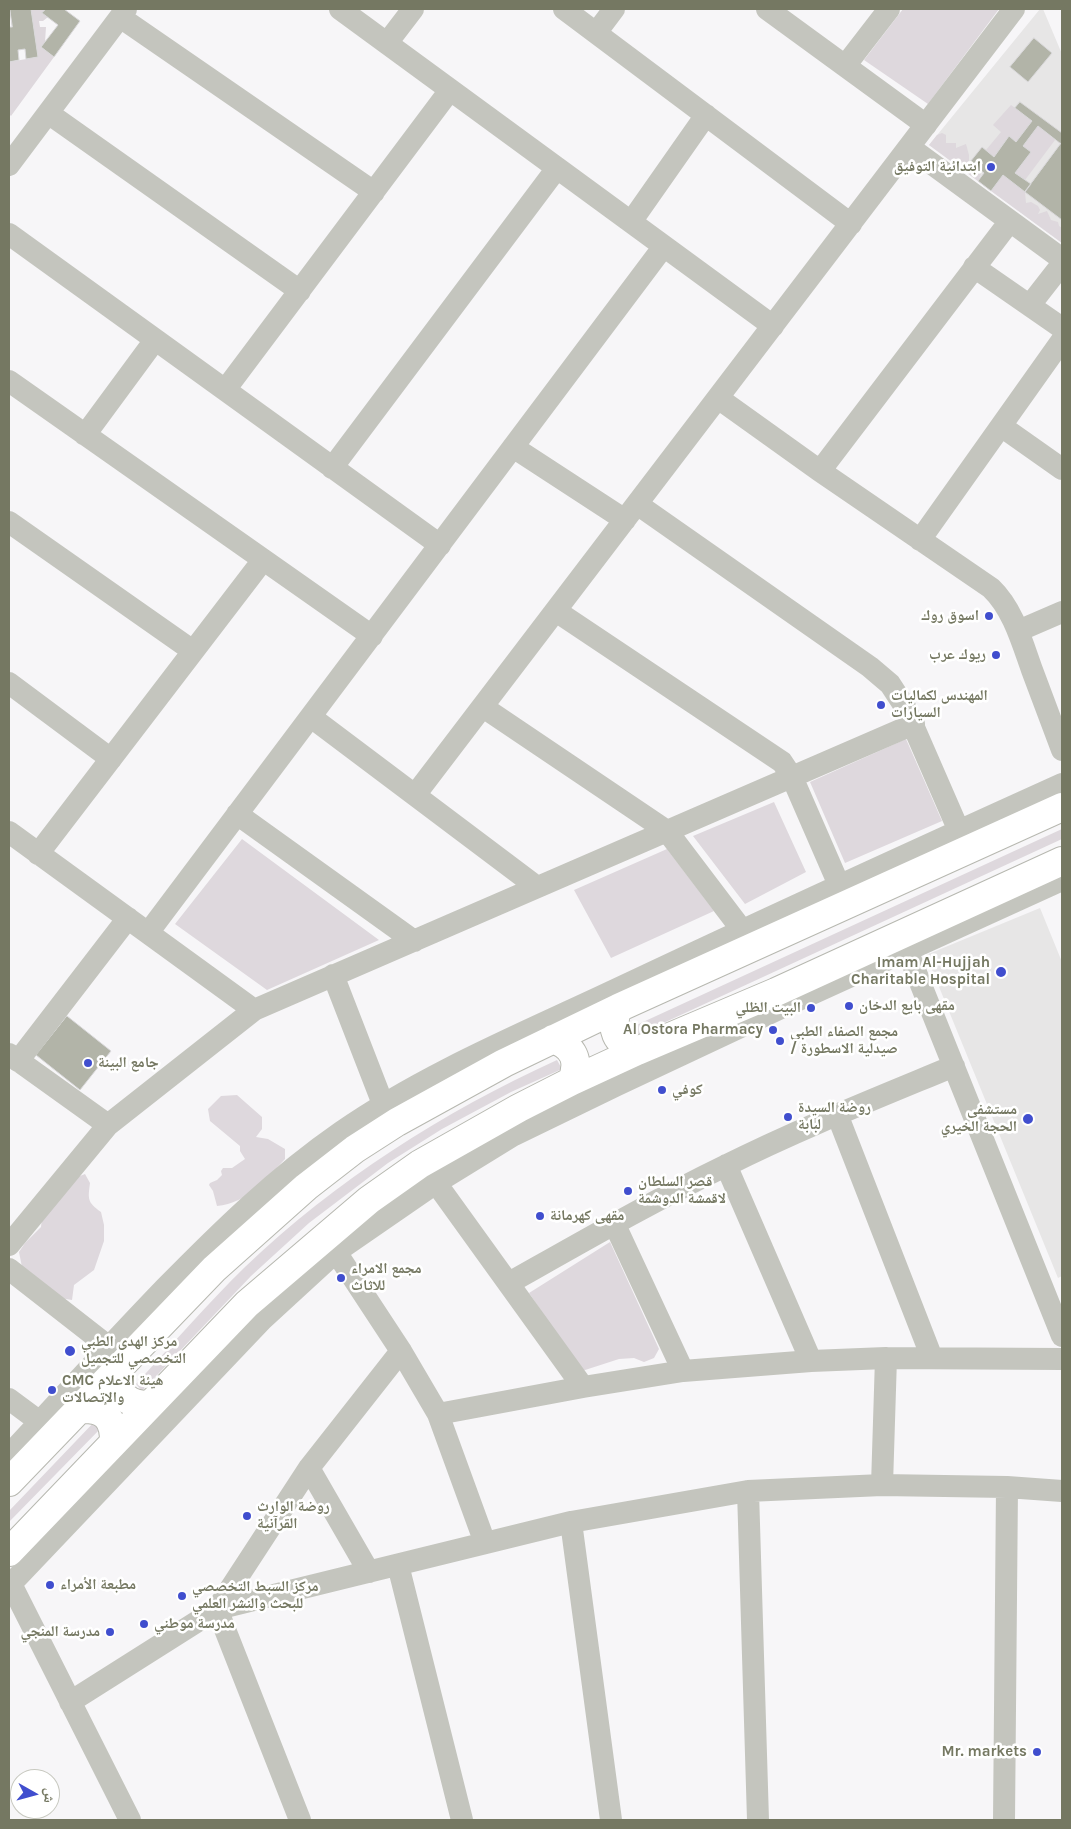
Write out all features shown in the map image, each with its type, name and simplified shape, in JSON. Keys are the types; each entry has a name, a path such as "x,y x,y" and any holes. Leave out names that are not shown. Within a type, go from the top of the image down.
{"main road":[{"path":"9,1482 81,1409 113,1359 206,1261 355,1149 397,1122 479,1077 618,1008 748,938 1062,807"},
{"path":"9,1552 150,1404 254,1312 369,1200 420,1164 519,1108 572,1081 637,1051 779,1000 1062,861"},
{"path":"618,1008 614,1018 614,1029 619,1039 627,1047 637,1051"},
{"path":"553,1039 563,1043 571,1050 576,1060 576,1071 572,1081"},
{"path":"113,1359 117,1382 121,1392 128,1400 139,1404 150,1404"},
{"path":"81,1409 92,1408 102,1412 110,1420 114,1430 114,1441"}],"street":[{"path":"340,9 773,326"},
{"path":"387,43 413,9"},
{"path":"564,9 851,224"},
{"path":"596,32 614,9"},
{"path":"767,9 926,125"},
{"path":"845,66 889,9"},
{"path":"415,795 1014,9"},
{"path":"11,157 48,113 123,13 374,192"},
{"path":"225,390 450,90"},
{"path":"48,113 300,290"},
{"path":"630,222 706,115"},
{"path":"909,147 1062,259"},
{"path":"332,468 556,168"},
{"path":"820,471 1010,221"},
{"path":"9,234 440,545"},
{"path":"148,933 664,246"},
{"path":"1030,305 1062,264"},
{"path":"974,267 1062,328"},
{"path":"85,435 155,340"},
{"path":"920,540 1062,340"},
{"path":"12,389 85,435 372,636"},
{"path":"718,398 820,471 991,588 1003,602 1018,631 1062,750"},
{"path":"1001,426 1062,470"},
{"path":"513,447 631,512 881,675 899,695 914,724 959,831"},
{"path":"9,522 193,651"},
{"path":"38,854 263,560"},
{"path":"556,611 776,757 788,769 792,777 839,886"},
{"path":"1018,631 1062,612"},
{"path":"9,683 111,759"},
{"path":"483,707 667,831 748,938"},
{"path":"310,717 537,887"},
{"path":"12,1235 108,1125 254,1010 914,724"},
{"path":"206,1261 256,1199 339,1133 383,1104 452,1067 748,938 839,886 1062,784"},
{"path":"237,814 414,941"},
{"path":"12,842 38,854 254,1010"},
{"path":"130,1820 10,1585 254,1312 336,1252 436,1183 514,1136 779,1000 907,950 1062,880"},
{"path":"108,1125 13,1058 128,918"},
{"path":"907,950 954,1066 1055,1295 1062,1336"},
{"path":"333,976 383,1104"},
{"path":"509,1283 614,1223 726,1165 837,1114 954,1066"},
{"path":"837,1114 932,1358"},
{"path":"726,1165 811,1361"},
{"path":"436,1183 583,1388"},
{"path":"614,1223 683,1371"},
{"path":"336,1252 401,1351 438,1414 484,1543"},
{"path":"9,1269 113,1359 40,1422 9,1455"},
{"path":"217,1609 309,1468 401,1351"},
{"path":"882,1486 886,1358"},
{"path":"438,1414 683,1371 811,1361 886,1358 1062,1359"},
{"path":"9,1399 40,1422"},
{"path":"309,1468 369,1572"},
{"path":"70,1702 217,1609 571,1522 748,1491 882,1486 1007,1487 1062,1491"},
{"path":"1004,1820 1007,1487"},
{"path":"748,1491 758,1820"},
{"path":"571,1522 610,1820"},
{"path":"398,1565 462,1820"},
{"path":"217,1609 300,1820"}],"shaded area":[{"path":"31,9 46,9 43,13 48,17 43,21 39,21 40,27 46,27 45,42 41,47 54,57 11,116 9,114 9,62 38,57"},
{"path":"903,9 999,9 928,104 864,60"},
{"path":"1040,9 1043,9 1062,54 1062,243 929,145"},
{"path":"1011,105 1032,121 1016,142 1009,136 994,157 986,150 1001,132 993,125"},
{"path":"1038,126 1055,140 1025,180 1015,173 1031,152 1023,146"},
{"path":"942,133 946,135 946,143 956,143 956,148 966,144 969,165 981,174 978,181 929,145 937,135"},
{"path":"1003,175 1025,192 1026,203 1031,202 1038,206 1040,210 1038,214 1047,211 1051,220 1058,222 1062,228 1062,243 991,191"},
{"path":"906,739 942,821 845,863 810,782"},
{"path":"774,802 806,872 745,904 693,836"},
{"path":"1062,829 1062,839 620,1043 617,1034"},
{"path":"242,839 379,940 267,990 175,924"},
{"path":"667,849 714,911 611,958 574,890"},
{"name":"مستشفى الحجة الخيري","path":"1040,908 1062,962 1062,1276 1058,1278 926,955"},
{"path":"557,1060 562,1069 511,1092 442,1129 388,1163 309,1223 251,1276 142,1391 136,1384 245,1267 316,1205 392,1150 432,1125 515,1080"},
{"path":"237,1095 262,1117 262,1129 256,1137 268,1139 285,1149 285,1159 263,1182 247,1195 228,1204 217,1206 213,1191 209,1185 210,1183 222,1175 221,1171 223,1168 232,1168 245,1159 240,1151 240,1146 210,1121 208,1109 221,1096"},
{"path":"85,1174 90,1183 91,1203 101,1212 104,1225 104,1241 94,1270 74,1285 72,1300 60,1298 22,1267 19,1252 41,1227 42,1217 75,1178"},
{"path":"610,1242 659,1349 654,1358 644,1362 634,1358 619,1359 582,1371 529,1293"},
{"path":"97,1419 104,1425 9,1522 9,1511"}],"building":[{"path":"10,9 31,9 38,57 26,59 25,49 18,50 19,60 9,62 9,27 12,27"},
{"path":"46,9 64,9 80,21 54,57 41,47 58,25 42,13"},
{"path":"1034,38 1052,53 1028,82 1010,67"},
{"path":"1020,102 1062,133 1062,141 1061,144 1038,126 1023,146 1031,152 1015,173 1031,184 1025,192 1003,175 991,191 978,181 984,173 970,162 982,147 994,157 1009,136 1016,142 1032,121 1015,108"},
{"path":"1062,142 1062,220 1025,192"},
{"path":"67,1016 111,1051 80,1090 36,1055"}],"place":[{"name":"ابتدائية التوفيق","path":"991,167"},
{"name":"اسوق روك","path":"989,616"},
{"name":"ريوك عرب","path":"996,655"},
{"name":"المهندس لكماليات السيارات","path":"881,705"},
{"name":"Imam Al-Hujjah Charitable Hospital","path":"1001,972"},
{"name":"مقهى بايع الدخان","path":"849,1006"},
{"name":"البيت الظلي","path":"811,1008"},
{"name":"Al Ostora Pharmacy","path":"773,1030"},
{"name":"مجمع الصفاء الطبي / صيدلية الاسطورة","path":"780,1041"},
{"name":"جامع البينة","path":"88,1063"},
{"name":"كوفي","path":"662,1090"},
{"name":"روضة السيدة لبابة","path":"788,1117"},
{"name":"مستشفى الحجة الخيري","path":"1028,1119"},
{"name":"قصر السلطان لاقمشة الدوشمة","path":"628,1191"},
{"name":"مقهى كهرمانة","path":"540,1216"},
{"name":"مجمع الامراء للاثاث","path":"341,1278"},
{"name":"مركز الهدى الطبي التخصصي للتجميل","path":"70,1351"},
{"name":"CMC هيئة الاعلام والإتصالات","path":"52,1390"},
{"name":"روضة الوارث القرآنية","path":"247,1516"},
{"name":"مطبعة الأمراء","path":"50,1585"},
{"name":"مركز السبط التخصصي للبحث والنشر العلمي","path":"182,1596"},
{"name":"مدرسة موطني","path":"144,1624"},
{"name":"مدرسة المنجي","path":"110,1632"},
{"name":"Mr. markets","path":"1037,1752"}]}
